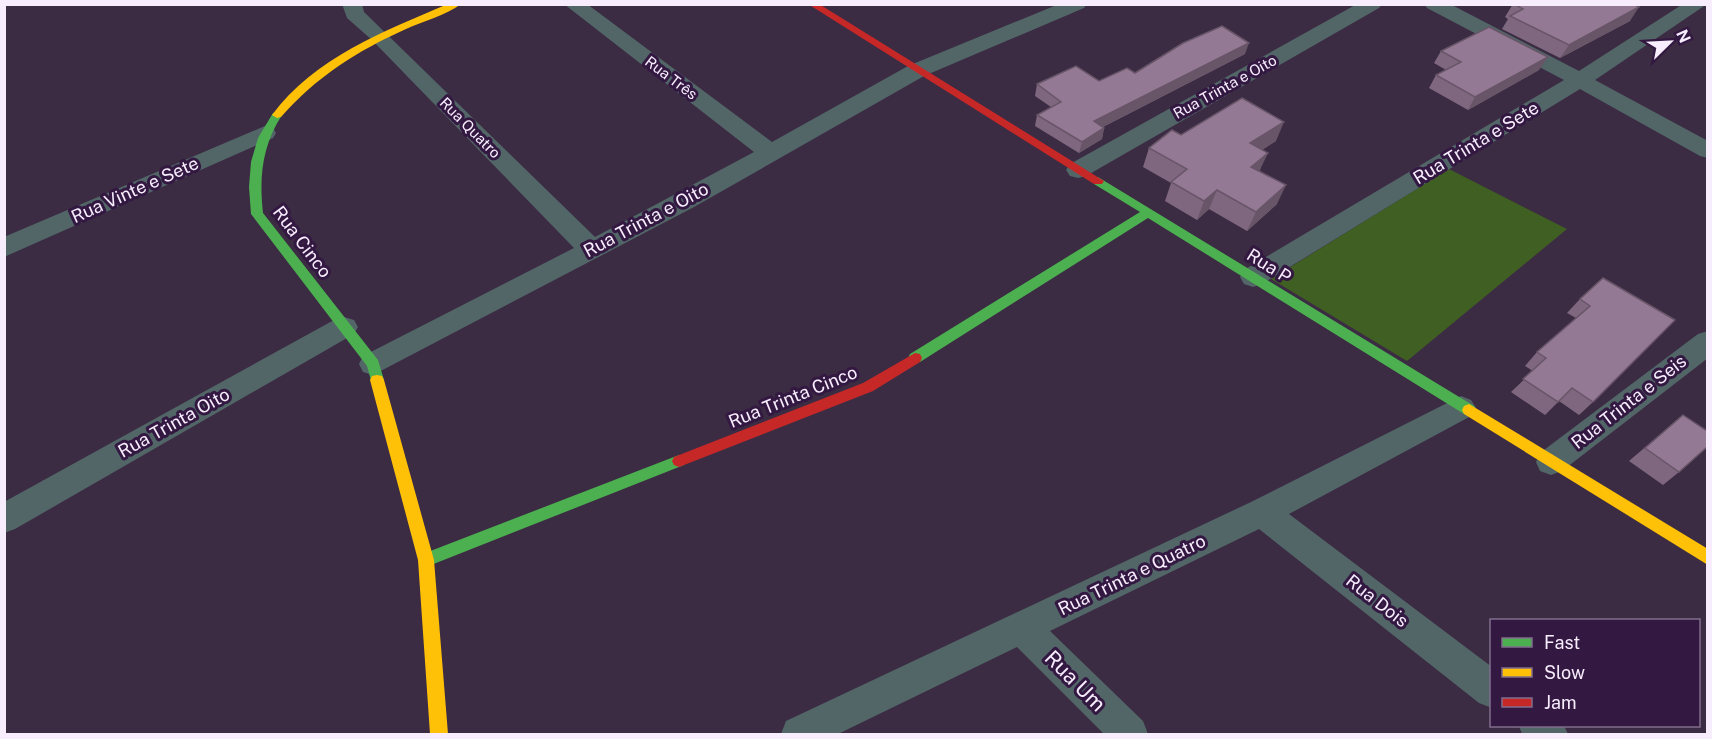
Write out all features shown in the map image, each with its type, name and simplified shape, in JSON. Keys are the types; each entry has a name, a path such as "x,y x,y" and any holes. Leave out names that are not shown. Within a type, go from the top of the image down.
{"street":[{"name":"Rua Quatro","path":"352,4 354,14 379,36 591,249"},
{"path":"379,36 457,4"},
{"name":"Rua Três","path":"574,4 769,152"},
{"name":"Rua P","path":"812,4 1461,408 1707,558"},
{"name":"Rua Trinta e Oito","path":"374,364 685,201 916,70 1077,4"},
{"name":"Rua Trinta e Oito","path":"1078,170 1372,4"},
{"path":"1434,4 1580,80 1707,151"},
{"name":"Rua Trinta e Sete","path":"1253,278 1580,80 1690,6"},
{"name":"Rua Cinco","path":"374,364 257,214 254,185 257,156 265,133 292,97 323,72 379,36"},
{"name":"Rua Vinte e Sete","path":"4,248 265,133"},
{"name":"Rua Trinta Cinco","path":"426,560 868,387 1147,213"},
{"name":"Rua Trinta Oito","path":"4,519 344,327"},
{"name":"Rua Trinta e Seis","path":"1551,462 1707,342"},
{"path":"374,364 426,560 439,735"},
{"name":"Rua Trinta e Quatro","path":"799,735 1262,512 1461,408"},
{"name":"Rua Dois","path":"1262,512 1490,689"},
{"name":"Rua Um","path":"1021,627 1130,735"}],"green space":[{"path":"1449,169 1567,229 1407,361 1271,279"}],"building":[{"path":"1514,4 1633,4 1639,7 1569,45 1510,16 1523,9"},
{"path":"1222,26 1249,43 1094,121 1104,128 1082,142 1037,115 1061,102 1037,84 1076,66 1099,81 1127,68 1135,73 1183,43"},
{"path":"1489,27 1548,57 1475,97 1436,75 1461,62 1441,51"},
{"path":"1242,98 1284,122 1250,143 1268,153 1251,167 1286,185 1256,212 1217,190 1204,201 1171,182 1187,169 1149,148 1172,130 1181,135"},
{"path":"1603,278 1675,320 1593,402 1572,388 1558,402 1523,379 1546,358 1537,352 1590,306 1580,299"},
{"path":"1683,415 1707,431 1707,447 1679,472 1645,448"}],"traffic: fast":[{"path":"277,115 264,138 257,162 255,187 257,214 373,364 377,380"},
{"path":"1098,181 1469,410"},
{"path":"915,358 1147,213"},
{"path":"426,560 679,461"}],"traffic: slow":[{"path":"277,115 315,77 336,62 383,36 457,4"},
{"path":"377,380 426,560 439,734"},
{"path":"1469,410 1708,558"}],"traffic: jam":[{"path":"812,4 1098,181"},
{"path":"679,461 868,387 915,358"}]}
